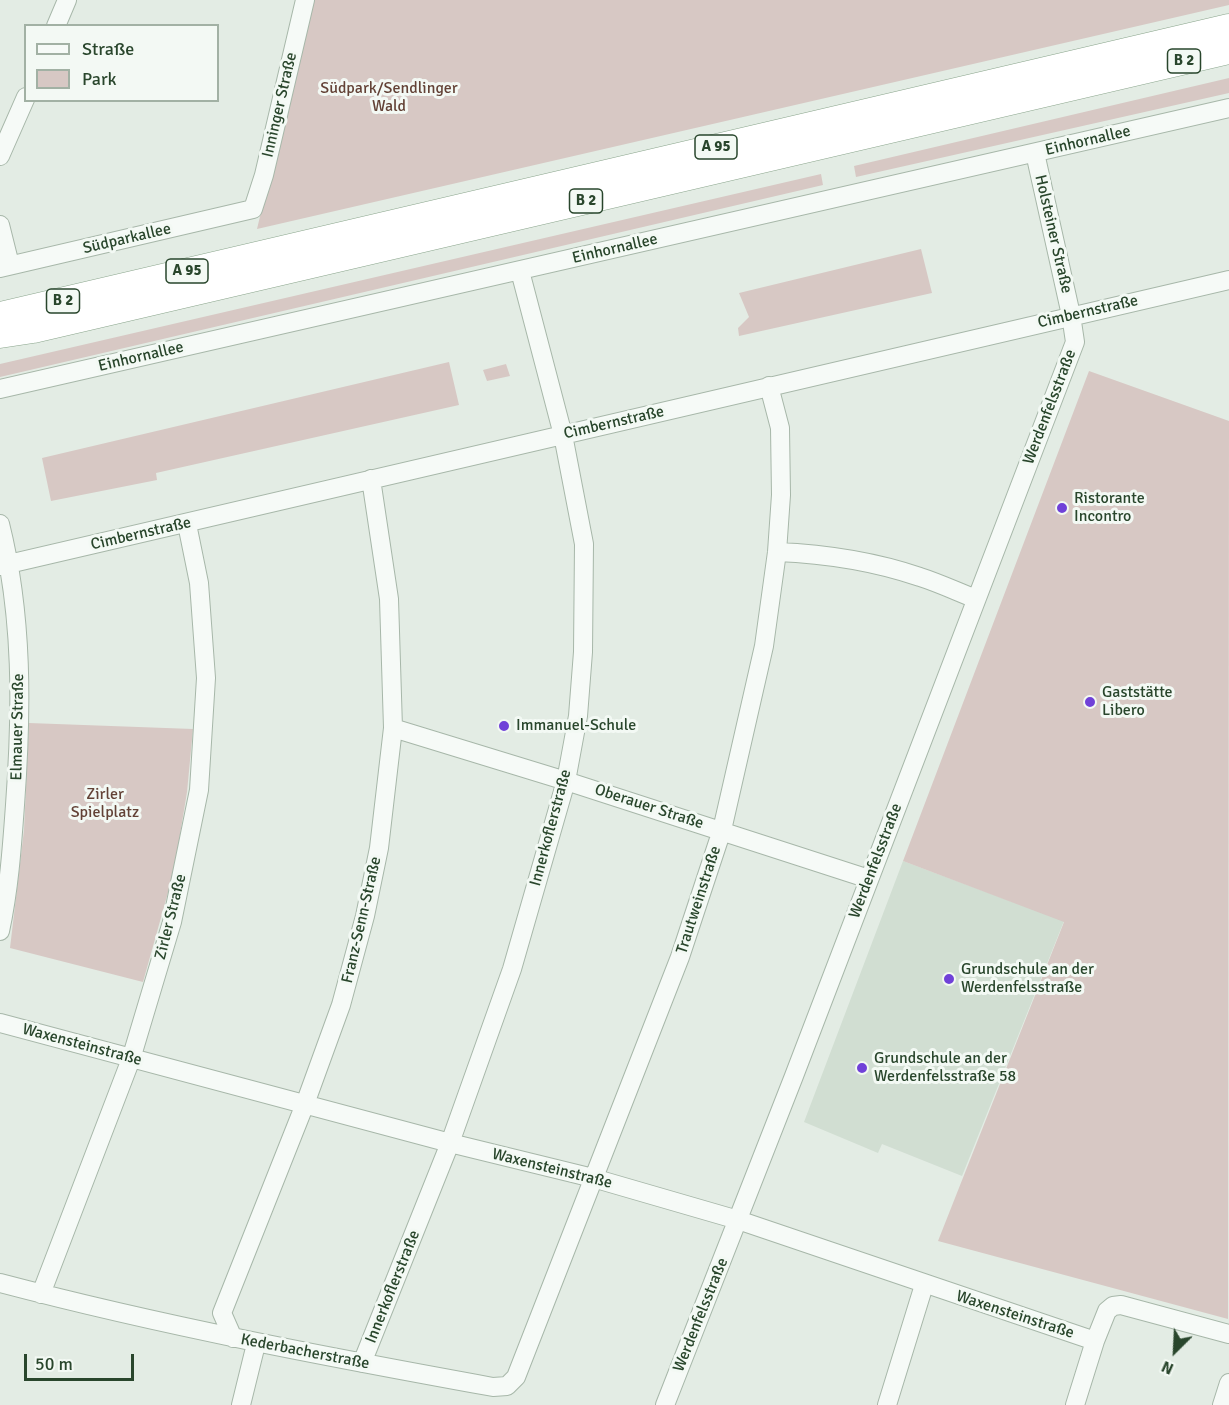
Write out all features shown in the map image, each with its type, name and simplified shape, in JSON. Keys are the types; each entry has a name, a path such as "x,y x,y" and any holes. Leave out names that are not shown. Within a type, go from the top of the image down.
{"highway":[{"name":"A 95","path":"125,286 1229,27"},
{"name":"B 2","path":"0,345 33,330 1229,51"},
{"path":"1139,71 1178,78 1229,69"},
{"name":"B 2","path":"0,315 125,286"},
{"path":"0,335 33,330"}],"street":[{"path":"57,24 67,0"},
{"name":"Inninger Straße","path":"253,209 264,175 305,0"},
{"path":"0,156 24,102"},
{"name":"Einhornallee","path":"0,389 1229,108"},
{"name":"Holsteiner Straße","path":"1035,153 1071,315"},
{"name":"Südparkallee","path":"5,266 253,209"},
{"path":"0,225 5,266"},
{"name":"Innerkoflerstraße","path":"362,1363 450,1143 512,969 566,781 578,716 582,663 584,544 563,435 520,271"},
{"name":"Cimbernstraße","path":"5,565 1229,280"},
{"name":"Werdenfelsstraße","path":"665,1405 738,1221 1075,342 1071,315"},
{"name":"Trautweinstraße","path":"507,1386 516,1377 680,957 722,830 764,646 777,552 781,495 780,428 769,386"},
{"name":"Franz-Senn-Straße","path":"233,1338 222,1313 305,1104 341,1005 365,916 379,848 393,728 389,599 371,479"},
{"name":"Elmauer Straße","path":"0,524 20,662 20,745 14,828 6,903 0,931"},
{"name":"Zirler Straße","path":"41,1294 131,1059 172,922 199,790 206,678 200,583 187,524"},
{"path":"777,552 868,562 920,577 976,599"},
{"name":"Oberauer Straße","path":"393,728 722,830 869,879"},
{"name":"Waxensteinstraße","path":"0,1023 450,1143 593,1178 738,1221 1095,1341"},
{"name":"Kederbacherstraße","path":"0,1283 256,1344 494,1387 507,1386"},
{"path":"887,1405 924,1285"},
{"path":"1075,1405 1095,1341 1107,1311 1113,1306 1121,1305 1228,1331"},
{"path":"241,1405 256,1344"},
{"path":"1222,1405 1229,1383"}],"shaded area":[{"name":"Grundschule an der Werdenfelsstraße","path":"903,861 1064,921 962,1176 882,1144 878,1153 804,1122"}],"green space":[{"name":"Südpark/Sendlinger Wald","path":"312,0 1229,0 1229,5 257,229"},
{"path":"1229,78 1229,93 856,177 854,166"},
{"path":"821,174 823,185 0,377 0,364"},
{"path":"921,249 932,293 739,336 738,328 749,317 739,293"},
{"path":"449,362 459,405 156,473 157,480 51,501 42,458"},
{"path":"506,364 510,376 487,381 483,370"},
{"path":"1089,371 1229,421 1228,1319 938,1241 1064,922 903,861"},
{"name":"Zirler Spielplatz","path":"29,723 193,729 187,792 174,871 143,982 10,948 24,830"}],"place":[{"name":"Ristorante Incontro","path":"1062,508"},
{"name":"Gaststätte Libero","path":"1090,702"},
{"name":"Immanuel-Schule","path":"504,726"},
{"name":"Grundschule an der Werdenfelsstraße","path":"949,979"},
{"name":"Grundschule an der Werdenfelsstraße 58","path":"862,1068"}]}
